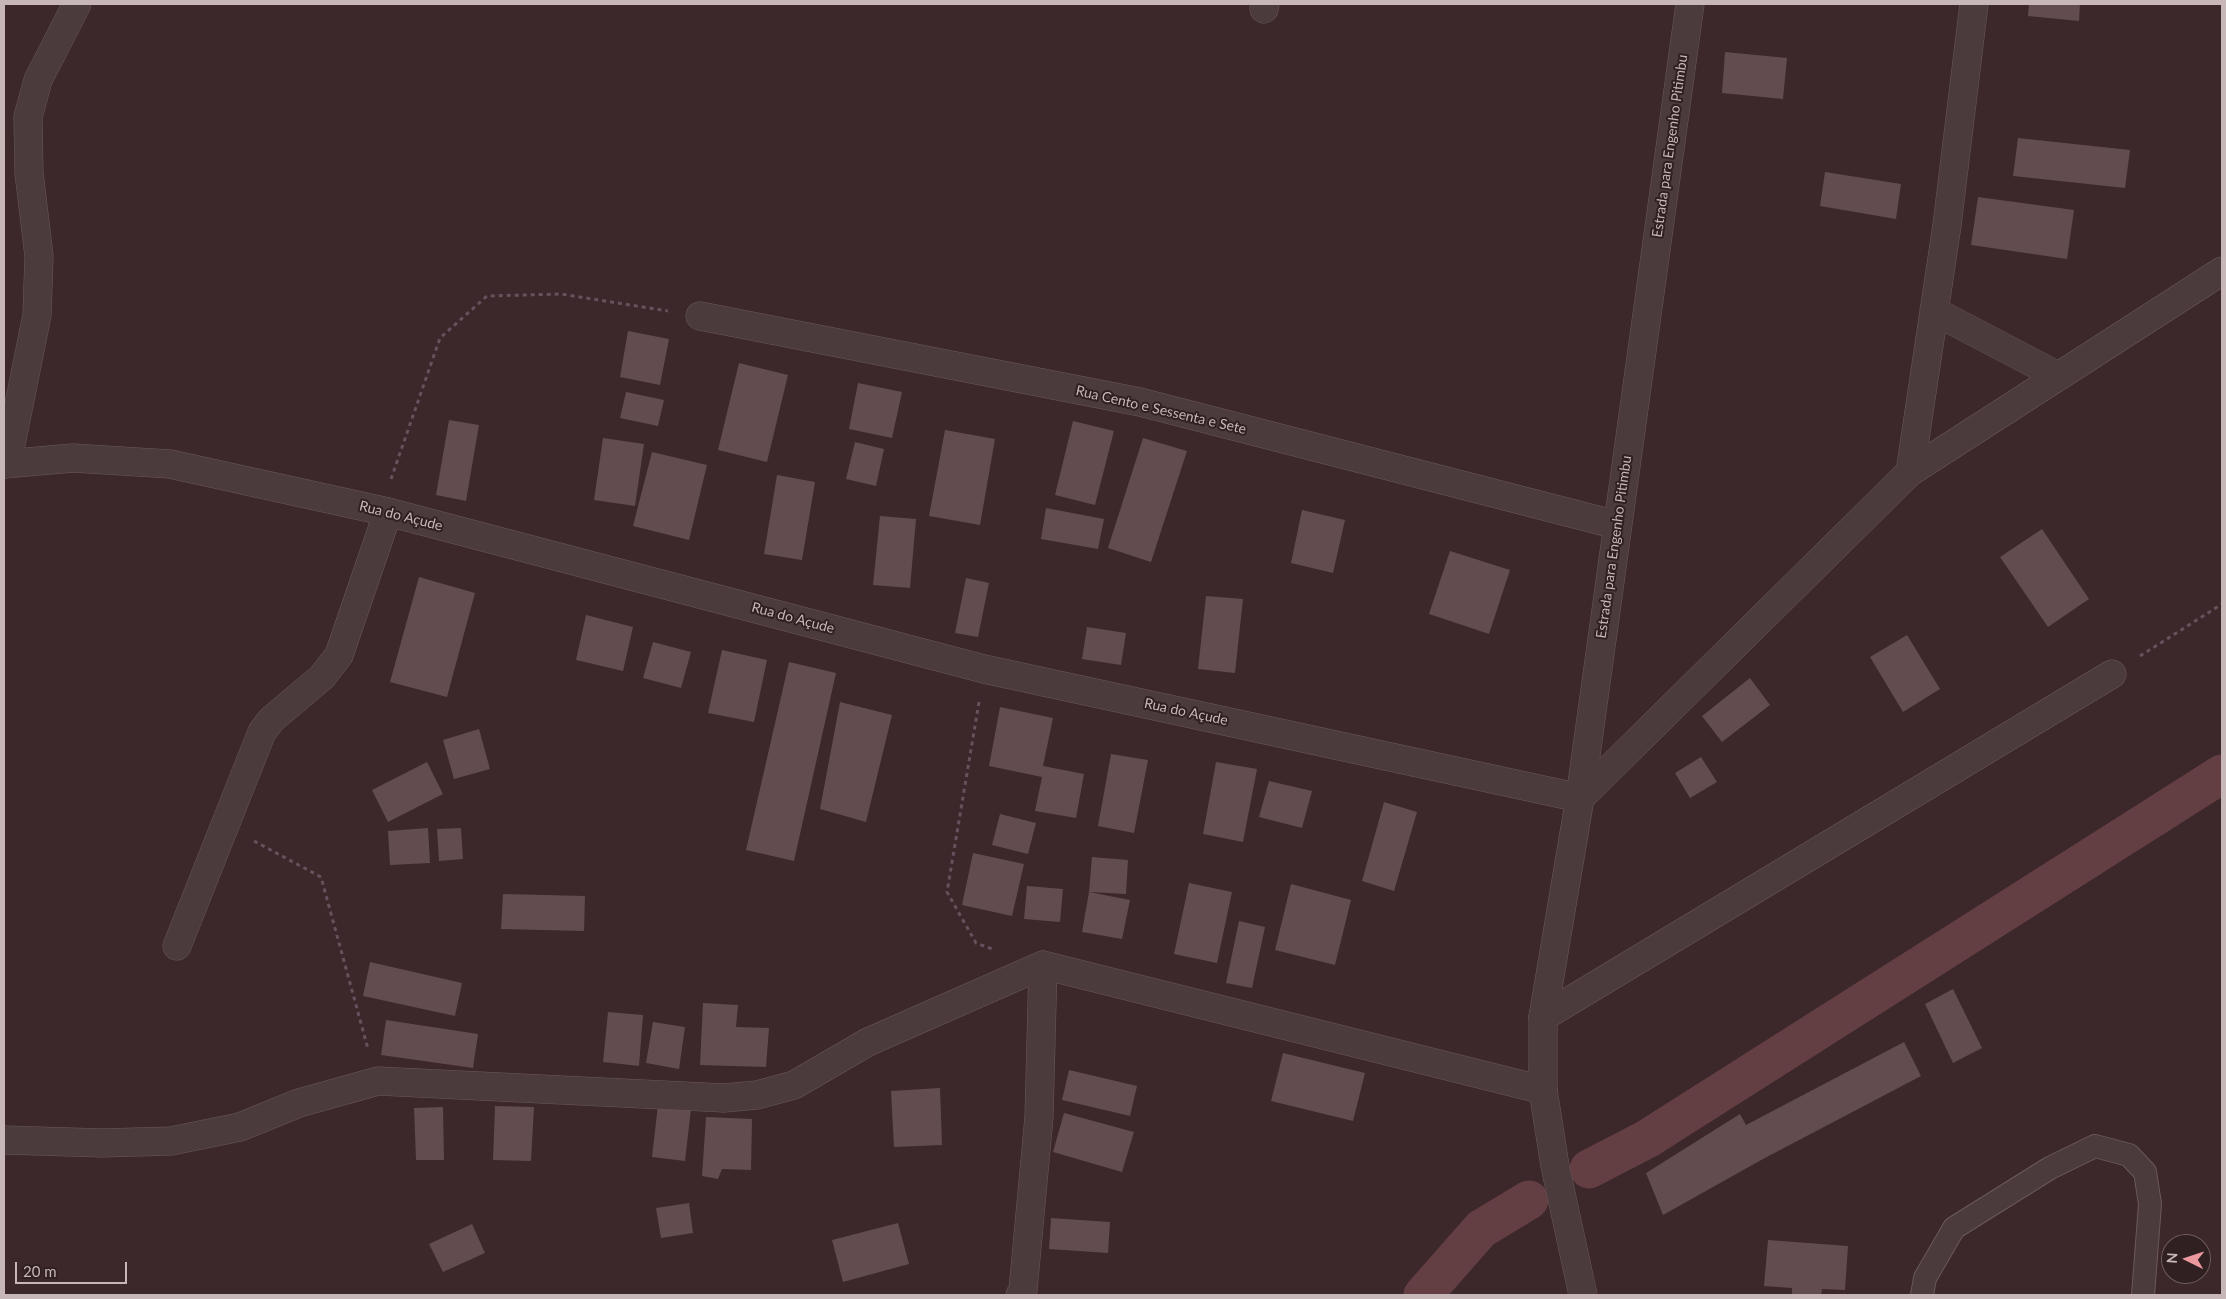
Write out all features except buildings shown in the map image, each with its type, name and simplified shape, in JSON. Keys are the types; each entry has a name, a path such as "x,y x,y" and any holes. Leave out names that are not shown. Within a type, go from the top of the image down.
{"street":[{"path":"5,464 38,315 39,256 29,173 28,117 38,80 77,4"},
{"name":"Estrada para Engenho Pitimbu","path":"1583,1295 1555,1166 1543,1090 1543,1017 1580,798 1690,4"},
{"path":"1910,472 1948,216 1974,4"},
{"path":"1580,798 1910,472 2222,271"},
{"path":"1934,310 2058,376"},
{"name":"Rua Cento e Sessenta e Sete","path":"700,316 1140,402 1617,525"},
{"name":"Rua do Açude","path":"5,464 73,458 170,464 384,511 984,669 1580,798"},
{"path":"177,946 262,732 271,720 326,673 339,655 384,511"},
{"path":"1543,1017 2112,674"},
{"path":"1024,1294 1039,1117 1043,965"},
{"path":"4,1140 103,1143 171,1141 240,1127 299,1103 378,1081 724,1098 757,1095 794,1085 868,1042 1043,965 1543,1090"}],"lane":[{"path":"1922,1295 1925,1278 1954,1228 2050,1168 2095,1146 2129,1155 2145,1172 2150,1204 2143,1295"}],"path":[{"path":"384,511 440,338 487,296 561,294 700,316"},
{"path":"2112,674 2222,604"},
{"path":"984,669 947,892 976,943 1043,965"},
{"path":"226,825 321,877 349,986 378,1081"}],"waterway":[{"path":"1589,1169 1647,1139 2222,774"},
{"path":"1423,1295 1481,1229 1529,1200"}]}
